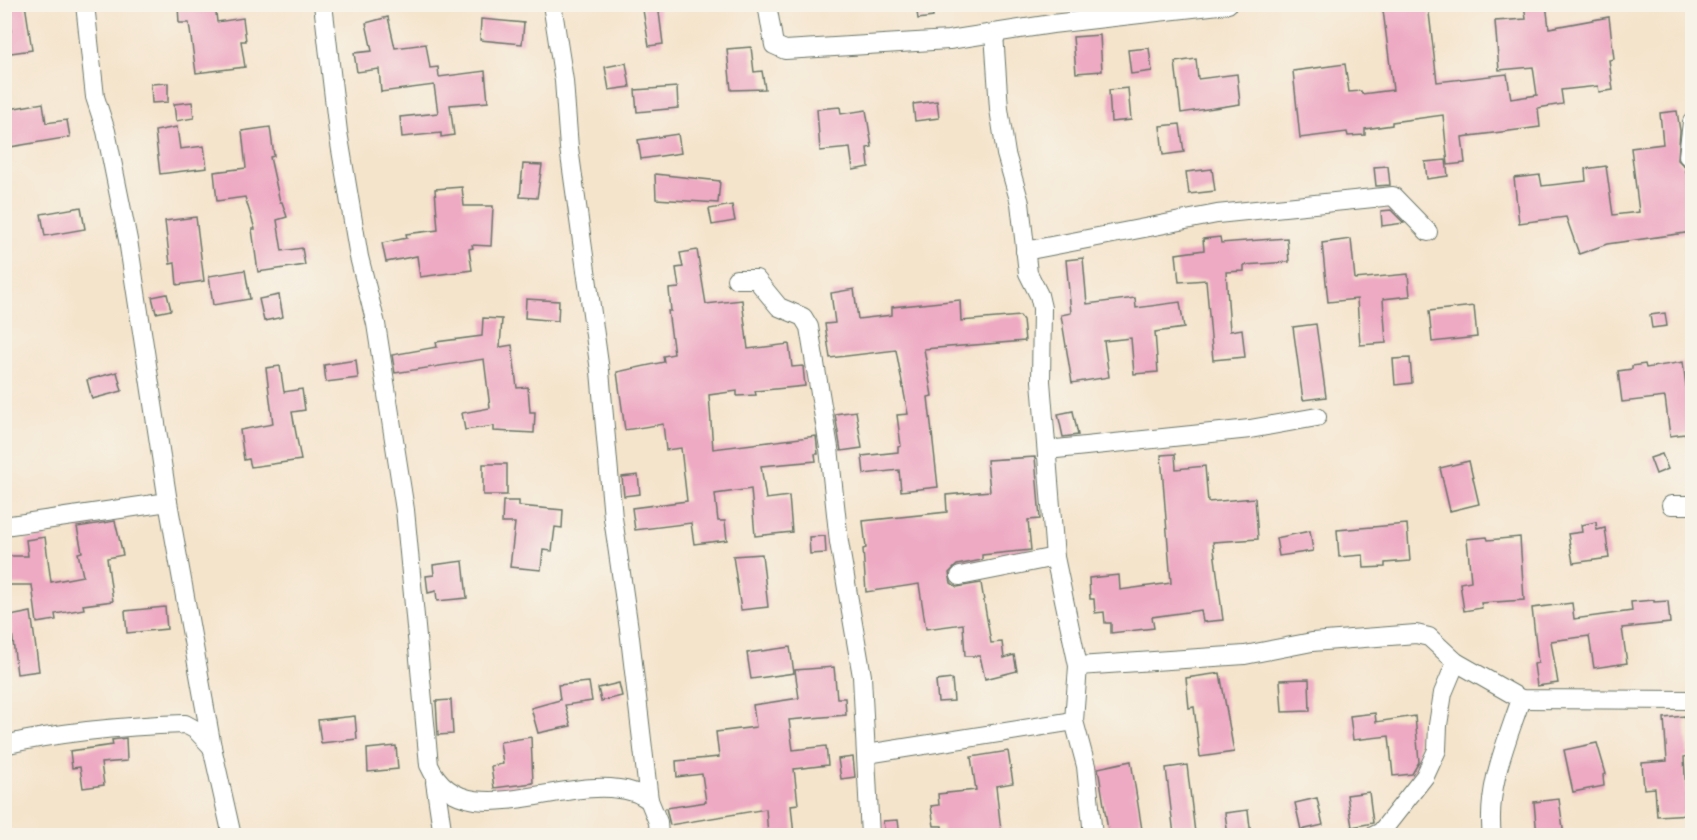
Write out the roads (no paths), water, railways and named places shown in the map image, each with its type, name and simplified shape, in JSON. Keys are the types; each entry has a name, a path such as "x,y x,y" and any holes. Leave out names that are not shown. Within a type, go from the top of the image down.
{"street":[{"path":"85,4 94,98 106,131 128,240 168,502 212,747 232,836"},
{"path":"323,4 338,132 359,257 376,324 405,510 429,765 435,781 443,836"},
{"path":"552,4 564,81 569,148 600,371 613,518 629,629 649,800 658,822 659,836"},
{"path":"767,4 774,45 785,50 949,40 1052,24 1221,5"},
{"path":"994,33 999,109 1006,154 1020,202 1028,273 1039,295 1042,308 1040,343 1055,557 1078,666 1074,721 1086,766 1093,836"},
{"path":"1688,156 1692,122"},
{"path":"1025,251 1217,214 1393,196 1428,232"},
{"path":"736,279 756,279 779,307 803,317 809,327 830,457 839,542 862,676 870,836"},
{"path":"1047,450 1250,429 1317,417"},
{"path":"4,526 168,502"},
{"path":"1671,504 1692,505"},
{"path":"960,576 1055,557"},
{"path":"1078,666 1245,655 1312,642 1402,634 1429,637 1456,662 1521,699 1692,700"},
{"path":"1373,836 1381,832 1425,776 1437,750 1443,693 1456,662"},
{"path":"1492,836 1489,812 1496,771 1521,699"},
{"path":"867,754 1074,721"},
{"path":"4,745 47,735 95,729 185,724 196,730 212,747"},
{"path":"435,781 448,799 472,813 498,814 550,800 604,790 632,791 649,800"}]}
